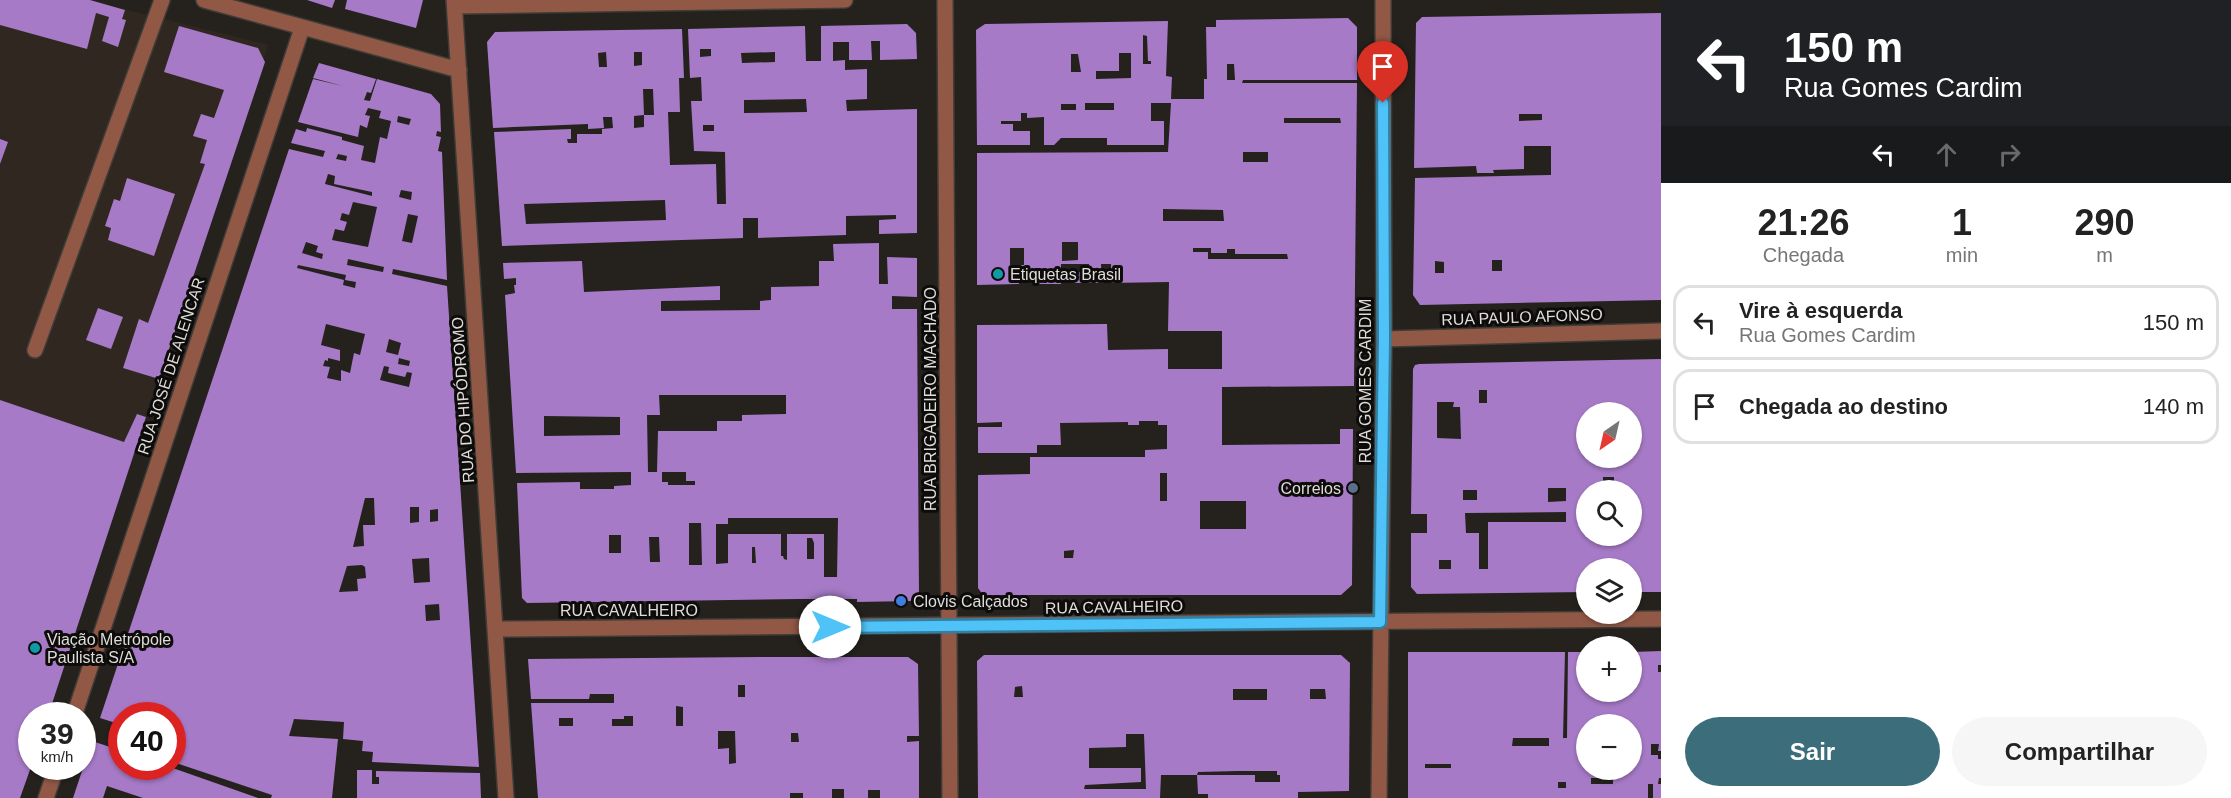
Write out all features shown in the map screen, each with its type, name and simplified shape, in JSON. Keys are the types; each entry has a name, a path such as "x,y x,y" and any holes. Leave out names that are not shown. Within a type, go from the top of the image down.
{"street":[{"path":"34,350 162,0"},
{"path":"204,0 459,70"},
{"path":"455,3 845,0"},
{"name":"RUA BRIGADEIRO MACHADO","path":"945,0 950,798"},
{"name":"RUA GOMES CARDIM","path":"1379,798 1384,339 1383,0"},
{"name":"RUA DO HIPÓDROMO","path":"455,3 507,798"},
{"name":"RUA JOSÉ DE ALENCAR","path":"79,702 302,28"},
{"name":"RUA PAULO AFONSO","path":"1384,339 1661,331"},
{"name":"RUA CAVALHEIRO","path":"496,629 1661,619"},
{"path":"46,798 52,780"}],"shaded area":[{"path":"87,0 268,45 51,702 18,702 18,780 26,780 20,798 0,798 0,5"}],"building":[{"path":"0,0 90,0 125,10 122,19 126,20 118,47 102,41 109,17 96,13 87,49 0,25"},
{"path":"307,0 335,0 332,8"},
{"path":"347,0 423,0 416,28 345,9"},
{"path":"1661,13 1661,300 1420,305 1413,295 1415,178 1551,175 1551,146 1524,146 1524,169 1477,173 1476,166 1414,168 1416,23 1422,17","holes":["1519,114 1542,114 1542,120 1519,121","1492,260 1502,260 1502,271 1492,271","1435,261 1444,262 1444,273 1435,273"]},
{"path":"1348,18 1357,27 1357,80 1243,80 1242,83 1357,83 1354,386 1222,387 1222,445 1340,444 1340,429 1353,429 1352,585 1341,595 983,595 978,588 978,475 1030,474 1030,457 1145,457 1145,450 1167,449 1167,425 1158,425 1158,421 1139,421 1139,425 1128,425 1128,422 1060,423 1061,445 1037,445 1037,453 978,453 978,427 1002,427 1002,422 977,423 977,325 1107,324 1108,350 1168,349 1168,369 1222,369 1222,331 1168,331 1169,282 1111,283 1111,264 1101,264 1102,283 1072,283 1071,272 1089,272 1089,264 1061,264 1061,284 1036,284 1035,270 1019,271 1019,284 977,285 977,153 1168,152 1171,103 1151,103 1151,121 1164,121 1164,145 1107,145 1107,138 1061,138 1054,145 1044,145 1044,117 1027,118 1027,113 1021,113 1021,121 1001,121 1001,124 1013,124 1013,131 1030,131 1030,145 977,145 976,30 985,24 1168,21 1166,76 1172,77 1171,99 1204,99 1204,79 1207,79 1206,27 1216,27 1216,20","holes":["1143,35 1147,36 1148,61 1151,61 1151,64 1143,64","1119,53 1131,53 1131,78 1096,79 1096,71 1119,71","1071,54 1078,54 1081,72 1071,72","1227,64 1234,64 1235,80 1227,80","1085,103 1114,103 1114,110 1085,110","1061,104 1076,104 1076,110 1061,110","1284,118 1340,118 1341,123 1284,123","1243,152 1268,152 1268,162 1243,162","1163,209 1223,210 1224,221 1163,221","1062,242 1078,242 1078,260 1062,261","1010,248 1024,248 1024,265 1010,265","1193,248 1211,248 1211,253 1227,253 1227,249 1235,249 1235,254 1287,254 1288,259 1208,259 1208,252 1193,252","1160,473 1167,473 1167,501 1160,501","1200,501 1246,501 1246,529 1200,529","1074,550 1073,558 1064,558 1064,551"]},
{"path":"907,24 916,33 917,59 880,60 880,41 871,41 872,60 849,60 849,42 833,42 833,61 845,60 845,70 867,69 867,99 846,100 847,111 917,109 917,233 879,234 879,220 896,219 896,215 846,216 846,235 758,238 758,218 743,218 743,238 502,246 494,132 571,129 571,139 567,139 568,143 577,143 577,134 602,134 602,129 613,128 612,117 603,117 604,128 588,129 588,124 493,128 487,42 495,32 682,29 684,78 679,78 680,112 668,112 670,165 716,164 717,204 726,204 725,152 694,151 691,101 702,101 701,77 690,78 688,29 805,26 806,61 821,61 821,26","holes":["700,49 711,49 711,56 700,57","606,52 607,67 599,67 598,53","634,52 642,52 642,65 634,66","775,52 775,62 742,63 741,53","643,89 653,89 654,115 644,115","806,99 807,112 744,113 744,100","644,115 644,127 634,128 634,116","703,125 714,125 714,131 703,131","665,200 666,220 526,224 524,204"]},
{"path":"179,26 258,48 265,62 159,379 123,368 139,319 148,323 205,164 200,163 207,140 193,136 201,114 214,118 224,90 164,72"},
{"path":"319,63 376,79 371,93 367,92 364,100 370,101 377,79 431,94 440,104 441,132 437,131 436,136 441,137 438,151 442,152 447,280 393,269 392,274 447,286 479,767 372,762 373,752 362,751 363,741 343,739 344,722 294,719 289,736 338,739 332,798 271,798 272,795 186,766 186,702 108,702 108,721 100,718 289,149 323,157 325,151 291,143 296,129 306,132 307,128 342,137 342,140 364,146 361,160 375,163 380,137 387,139 391,121 379,118 381,111 368,108 365,115 370,116 367,128 360,125 358,137 298,122 313,79 343,86 313,78","holes":["398,116 411,119 409,125 397,122","338,154 347,156 346,161 336,159","328,174 335,176 334,184 372,192 372,196 325,184","401,190 412,192 411,200 399,197","353,202 377,207 368,247 332,240 335,229 344,231 347,222 340,220 342,213 349,215","408,214 418,216 412,243 402,241","306,242 318,246 316,252 323,254 322,259 302,253","348,259 384,267 383,272 347,265","298,265 346,275 345,280 356,282 355,288 343,285 344,280 297,268","326,324 365,334 360,355 354,353 350,373 341,370 341,381 327,378 330,367 323,366 325,360 328,361 328,358 340,361 340,350 321,345","389,339 401,343 398,355 386,352","399,358 410,361 409,366 398,364","384,366 389,367 388,373 405,377 407,372 412,373 409,387 380,380","365,498 374,498 375,525 363,525 364,546 353,547","410,507 419,507 419,522 410,523","438,509 438,521 430,522 430,510","429,558 430,582 414,583 412,559","362,565 365,567 366,578 357,579 358,591 339,592 347,566","439,604 440,620 426,621 425,605"]},
{"path":"0,139 8,142 0,164"},
{"path":"127,178 175,194 154,256 108,240 111,228 105,226 114,199 120,201"},
{"path":"879,243 879,284 888,284 887,257 917,258 917,297 892,296 892,309 917,309 919,594 911,601 857,602 857,599 798,599 527,603 522,598 517,483 580,482 580,489 614,489 614,486 631,485 631,472 516,473 505,295 515,293 516,278 504,279 503,263 582,261 584,292 720,286 720,300 661,301 661,311 760,310 760,301 771,300 771,287 819,286 819,261 834,261 833,244","holes":["659,395 786,395 786,414 742,415 742,421 717,421 717,431 658,431 657,472 648,472 647,415 660,415","544,416 620,417 620,435 544,436","662,472 686,472 686,481 695,481 695,485 668,485 668,482 662,482","728,518 838,518 837,577 824,577 824,534 787,534 787,560 781,556 781,534 728,534 728,563 716,564 716,524 728,524","689,523 701,523 702,565 689,565","609,535 621,535 621,553 609,553","649,537 659,537 660,562 650,562","807,538 812,538 814,543 814,559 807,559","752,547 755,547 756,563 752,563"]},
{"path":"98,308 123,317 111,349 86,340"},
{"path":"1661,359 1661,592 1642,592 1642,558 1576,558 1576,592 1417,594 1411,587 1411,533 1427,533 1427,514 1411,514 1413,369 1415,365","holes":["1479,390 1487,390 1487,403 1479,403","1437,402 1454,402 1453,407 1460,407 1461,439 1437,438","1548,488 1566,488 1566,501 1548,502","1463,490 1477,490 1477,500 1463,500","1566,512 1566,522 1488,522 1488,569 1479,569 1479,533 1466,533 1465,513","1439,560 1451,560 1451,569 1439,569"]},
{"name":"Viação Metrópole Paulista S/A","path":"0,400 124,442 137,414 146,417 53,702 18,702 18,780 26,780 20,798 0,798"},
{"path":"1661,651 1661,665 1658,665 1658,672 1661,672 1661,751 1658,751 1659,744 1651,744 1651,755 1658,755 1658,759 1661,759 1661,778 1658,784 1661,784 1661,798 1653,798 1653,784 1648,784 1648,798 1408,798 1408,652 1565,652 1563,738 1567,738 1568,652 1576,652 1576,702 1642,702 1642,652","holes":["1513,738 1549,738 1549,746 1512,746","1425,764 1451,764 1451,768 1425,768","1558,782 1566,782 1566,788 1558,788"]},
{"path":"984,655 1341,655 1350,663 1349,791 1298,792 1298,798 1208,798 1208,794 1198,794 1197,775 1161,775 1160,798 978,798 977,661","holes":["1022,686 1023,697 1014,697 1015,687","1233,689 1267,689 1267,700 1233,700","1310,689 1325,689 1326,699 1310,699","1126,734 1144,734 1146,789 1084,789 1085,785 1141,782 1141,768 1089,768 1089,748 1126,747","1277,771 1277,775 1280,775 1280,782 1255,782 1255,775 1197,775 1198,772"]},
{"path":"908,657 918,664 919,736 907,736 907,742 919,741 919,798 880,798 880,790 868,790 868,798 844,798 844,789 832,789 832,798 803,798 803,793 790,793 790,798 538,798 531,703 614,703 614,694 590,694 589,699 531,699 528,659","holes":["738,685 745,685 745,697 738,697","676,706 683,707 683,726 676,726","633,716 633,726 612,726 612,719","559,718 573,718 573,726 559,726","718,731 735,731 736,763 729,764 729,748 718,749","791,733 798,733 799,742 791,742"]},
{"path":"96,742 108,746 108,780 186,780 186,773 258,798 143,798 107,786 103,798 73,798 79,780 96,780"},
{"path":"357,770 372,770 372,784 379,784 376,771 480,773 481,798 357,798"}],"place":[{"name":"Etiquetas Brasil","path":"998,274"},
{"name":"Correios","path":"1353,488"},
{"name":"Clovis Calçados","path":"901,601"},
{"name":"Viação Metrópole Paulista S/A","path":"35,648"}],"route":[{"path":"830,627 1380,622 1384,339 1383,103"}]}
